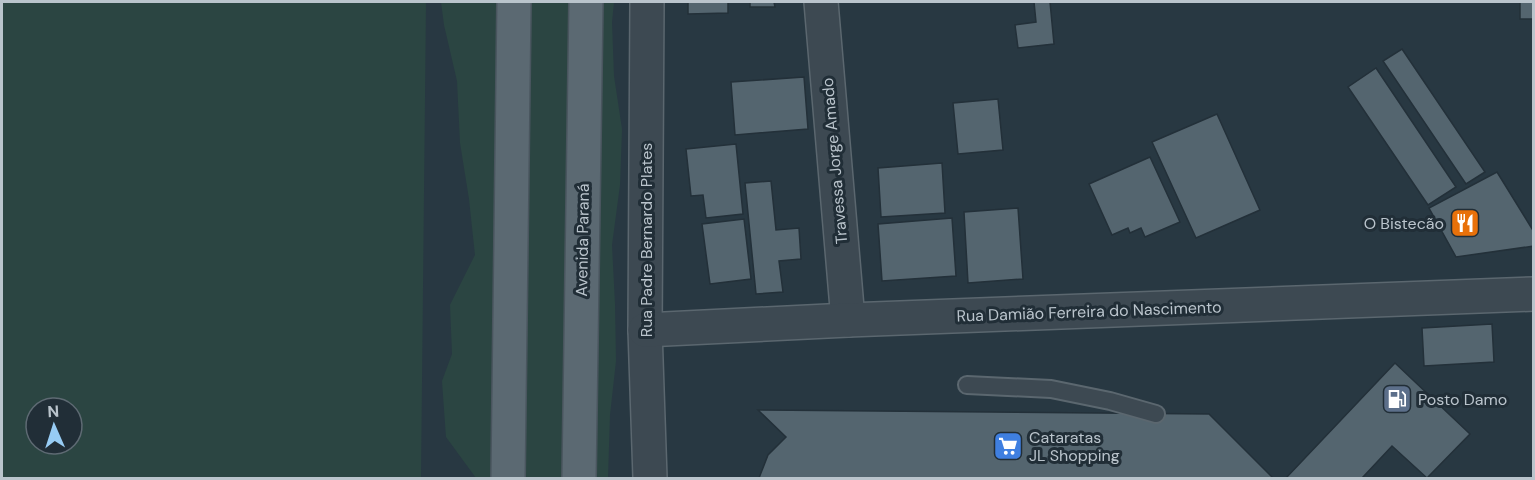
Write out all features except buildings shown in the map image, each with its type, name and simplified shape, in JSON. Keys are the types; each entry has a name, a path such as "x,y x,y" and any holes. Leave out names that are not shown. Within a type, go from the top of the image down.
{"main road":[{"path":"508,478 514,2"},
{"name":"Avenida Paraná","path":"579,478 586,2"}],"street":[{"name":"Rua Padre Bernardo Plates","path":"646,2 645,330 651,478"},
{"name":"Travessa Jorge Amado","path":"821,2 848,320"},
{"name":"Rua Damião Ferreira do Nascimento","path":"645,330 1533,294"}],"lane":[{"path":"967,385 1051,389 1110,401 1156,414"}],"green space":[{"path":"2,2 426,2 421,478 2,478"},
{"path":"441,2 614,2 612,22 614,76 622,129 620,185 612,245 616,361 610,415 608,478 476,478 446,437 442,381 452,354 450,305 475,255 460,143 457,81"}],"place":[{"name":"O Bistecão","path":"1465,223"},
{"name":"Posto Damo","path":"1397,399"},
{"name":"Cataratas JL Shopping","path":"1008,446"}]}
